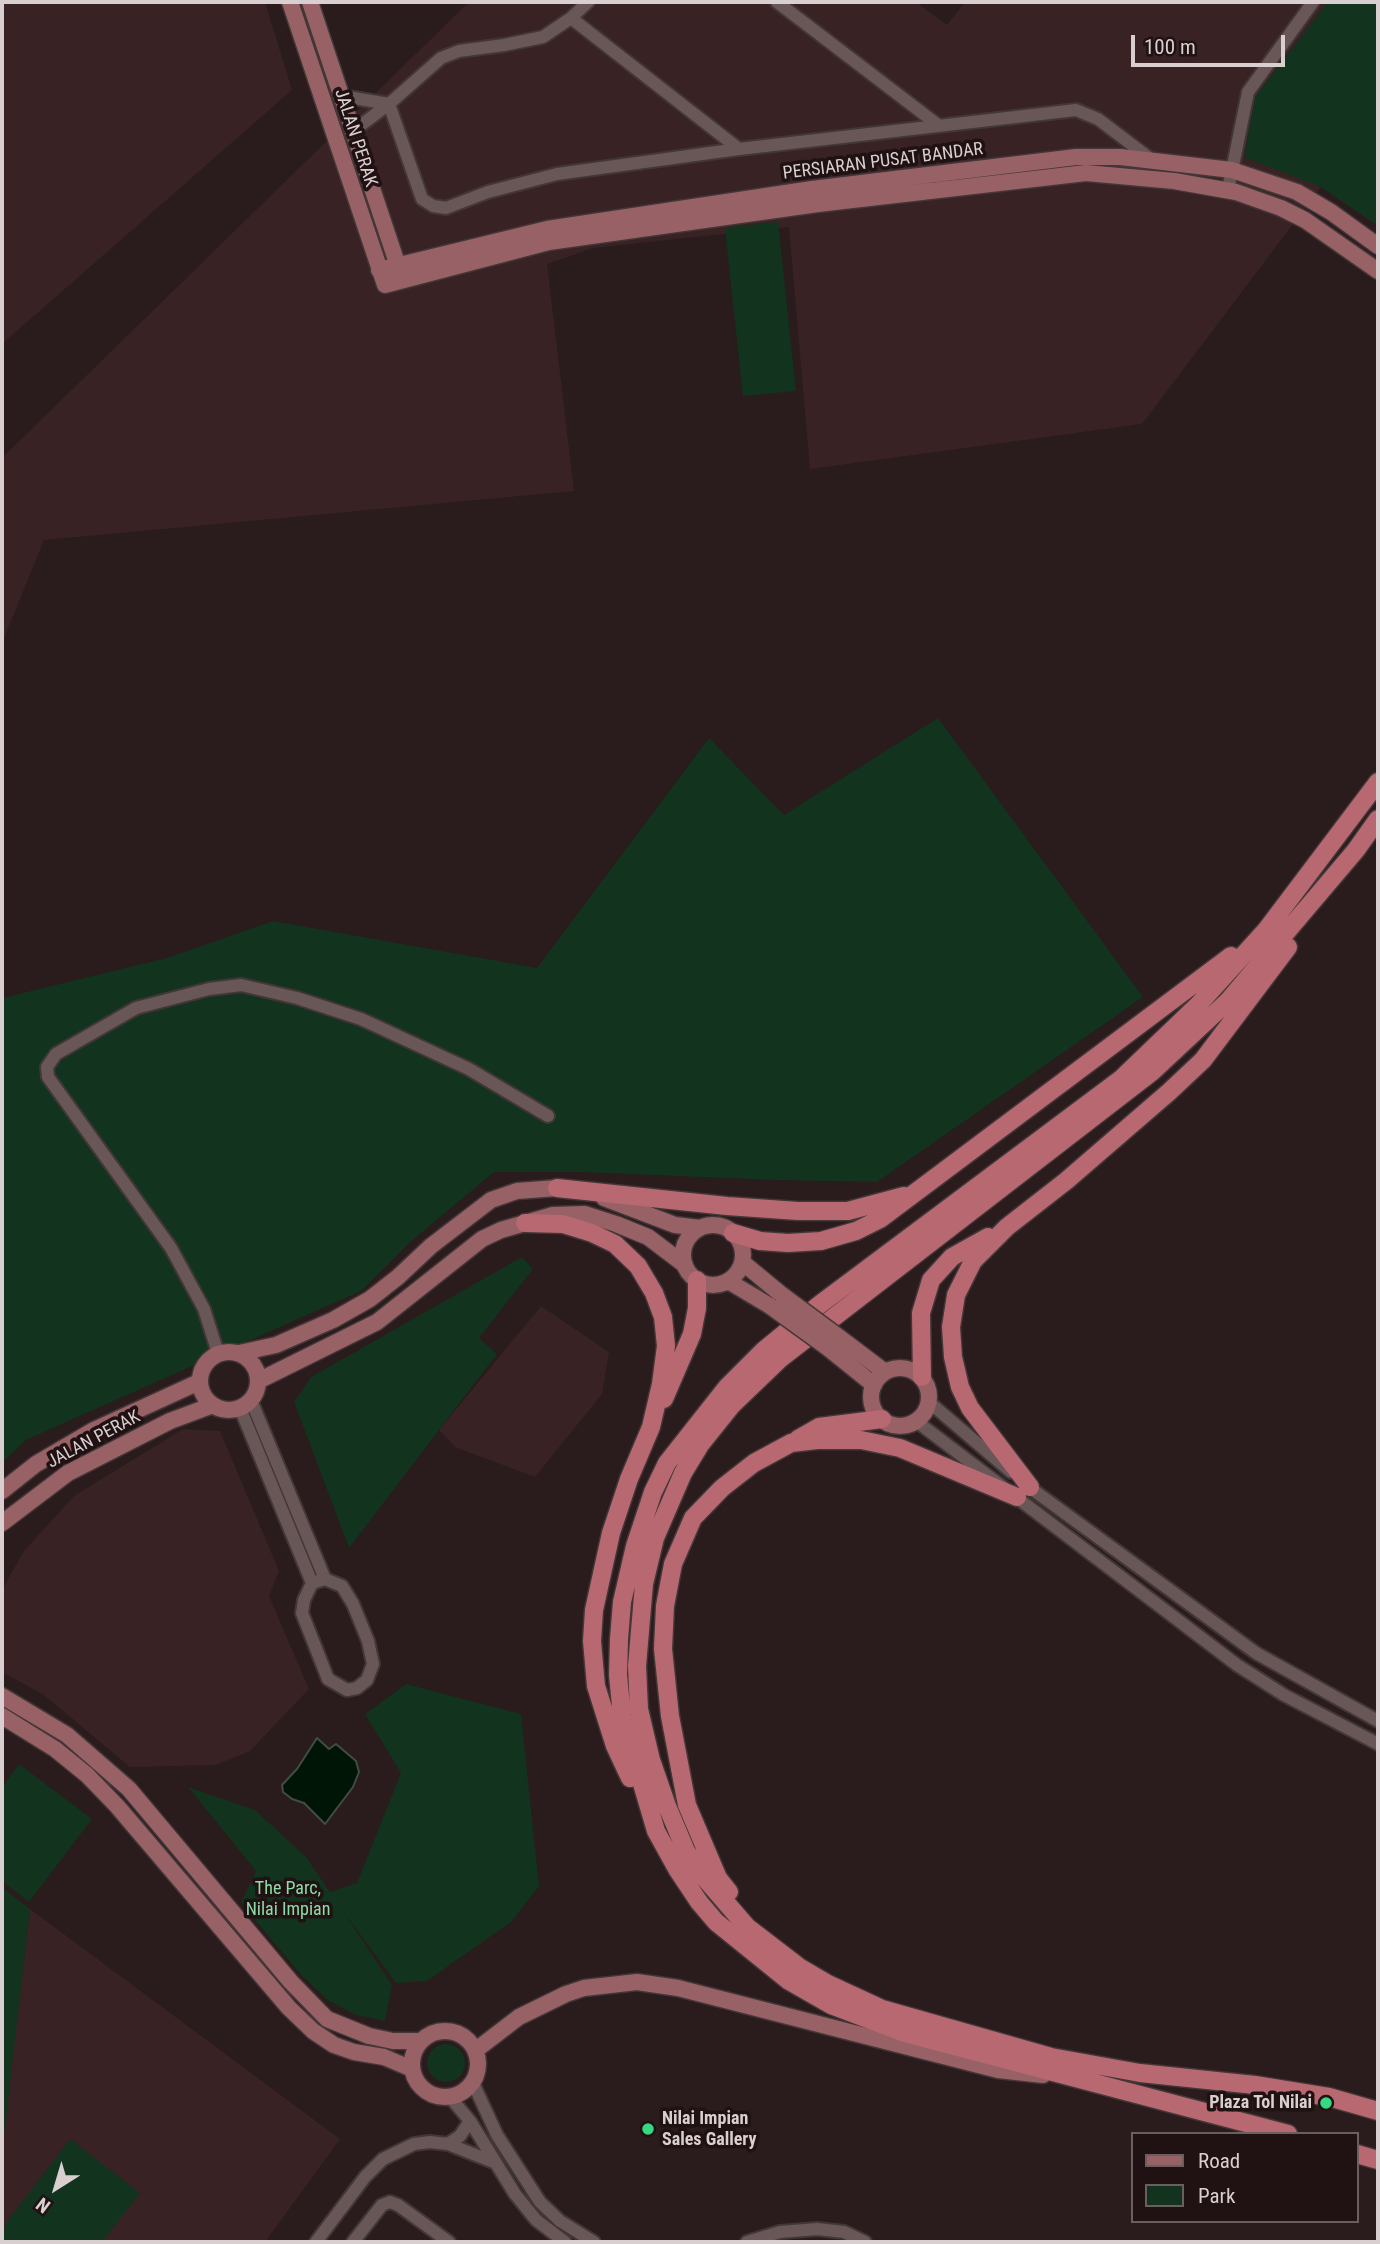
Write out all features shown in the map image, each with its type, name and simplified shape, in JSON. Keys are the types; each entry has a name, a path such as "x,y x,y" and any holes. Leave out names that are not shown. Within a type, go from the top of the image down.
{"highway":[{"path":"647,1808 622,1716 618,1675 620,1627 622,1602 635,1546 653,1492 673,1455 719,1397 763,1351 819,1305 1121,1079 1198,1005 1267,929 1378,782"},
{"path":"1023,1492 970,1408 960,1387 953,1357 951,1328 956,1295 973,1261 1007,1227 1066,1181 1169,1093 1203,1060 1265,981 1378,819"},
{"path":"1356,850 1228,1001 1153,1071 781,1358 732,1405 683,1473 655,1538 644,1584 637,1666 639,1709 651,1760 686,1850 703,1876 747,1927 799,1967 882,2009 1064,2059 1140,2073 1329,2096 1378,2110"},
{"path":"733,1233 760,1241 821,1241 856,1231 880,1219 1267,929"},
{"path":"557,1188 798,1211 848,1211 917,1192"},
{"path":"524,1223 563,1224 592,1233 615,1244 638,1266 654,1293 663,1317 666,1346 651,1427"},
{"path":"922,1377 920,1313 931,1280 952,1257 1007,1227"},
{"path":"697,1280 697,1308 692,1334 629,1479 611,1533 594,1610 592,1641 596,1686 615,1746 656,1831 699,1902 716,1922 789,1981 831,2006 905,2033 1280,2132"},
{"path":"747,1927 741,1906 718,1878 687,1805 670,1716 663,1650 665,1606 673,1564 693,1518 722,1488 754,1463 820,1427 882,1419"},
{"path":"791,1443 861,1440 900,1448 1023,1492"},
{"path":"1359,2155 1378,2160"}],"main road":[{"name":"JALAN PERAK","path":"290,2 382,278"},
{"name":"JALAN PERAK","path":"310,2 401,273"},
{"path":"327,113 335,105 340,90"},
{"name":"PERSIARAN PUSAT BANDAR","path":"382,278 547,229 812,189 1076,157 1120,157 1232,170 1297,192 1331,212 1378,246"},
{"name":"PERSIARAN PUSAT BANDAR","path":"401,273 549,242 818,204 1086,173 1174,181 1228,190 1281,208 1305,220 1378,271"},
{"path":"557,1188 613,1200 675,1225 700,1228 717,1225 733,1233 741,1246 742,1262 739,1270 727,1281 712,1285 697,1280 685,1265 648,1237 585,1214 552,1215 482,1239 377,1322 258,1381 245,1404 226,1410 206,1399 200,1382 204,1364 218,1353 239,1353 276,1345 332,1320 370,1299 431,1246 491,1200 517,1191 557,1188"},
{"path":"685,1265 683,1256 687,1239 700,1228"},
{"path":"742,1262 776,1300 879,1378"},
{"path":"727,1281 776,1300"},
{"path":"239,1353 253,1364 258,1381"},
{"path":"904,1368 922,1377 929,1393 926,1410 916,1421 899,1425 882,1419 872,1403 879,1378 904,1368"},
{"name":"JALAN PERAK","path":"2,1490 36,1464 94,1430 200,1382"},
{"name":"JALAN PERAK","path":"2,1523 68,1473 170,1421 213,1405"},
{"path":"2,1696 67,1735 117,1778 291,1982 327,2019 369,2036 393,2041 421,2041"},
{"path":"2,1716 55,1749 117,1806 289,2008 313,2031 334,2045 354,2052 384,2057 412,2069 422,2087 430,2094 450,2097 467,2090 473,2082 478,2067 476,2050 463,2036 454,2032 436,2032 421,2041 415,2050 412,2069"},
{"path":"476,2050 519,2017 566,1994 584,1988 637,1982 691,1992 998,2070 1070,2078"}],"street":[{"path":"353,131 390,104 441,58 459,51 504,46 543,37 571,18 588,2"},
{"path":"777,2 938,125"},
{"path":"1228,190 1248,92 1313,2"},
{"path":"571,18 739,149"},
{"path":"340,90 390,104"},
{"path":"390,104 422,199 433,206 446,208 488,192 557,174 739,149 1076,110 1098,119 1152,160"},
{"path":"218,1353 204,1309 171,1248 48,1077 47,1067 56,1054 136,1008 209,989 241,985 297,998 361,1019 469,1069 548,1116"},
{"path":"929,1402 1023,1492 1194,1634 1284,1695 1378,1744"},
{"path":"245,1404 319,1581"},
{"path":"916,1421 1256,1653 1378,1721"},
{"path":"319,1581 342,1586 353,1604 368,1641 373,1664 367,1680 357,1688 347,1690 328,1679 302,1613 304,1600 319,1581"},
{"path":"473,2082 497,2136 540,2202 560,2221 594,2242"},
{"path":"450,2097 470,2122 515,2194 536,2220 565,2242"},
{"path":"448,2144 460,2136 470,2122"},
{"path":"316,2242 358,2185 383,2159 414,2144 448,2144 496,2164"},
{"path":"353,2242 386,2203 398,2205 449,2242"},
{"path":"747,2242 780,2232 817,2228 844,2232 865,2242"}],"shaded area":[{"path":"2,2 265,2 292,90 2,344"},
{"path":"469,2 916,2 947,25 965,2 1378,2 1378,226 1321,187 1142,424 810,469 789,227 593,248 547,264 574,491 44,540 2,643 2,458"},
{"path":"541,1306 609,1352 602,1394 535,1477 455,1447 439,1430"},
{"path":"183,1429 220,1431 279,1571 269,1596 309,1689 250,1751 216,1765 130,1767 44,1695 2,1672 2,1590 24,1551 74,1496"},
{"path":"317,1738 329,1749 336,1744 356,1761 359,1772 353,1787 325,1824 304,1803 283,1792 282,1785 297,1769"},
{"path":"30,1909 340,2139 265,2242 2,2242 2,2142"}],"green space":[{"path":"1328,2 1378,2 1378,226 1321,187 1244,157 1255,97"},
{"path":"778,222 796,391 743,396 725,229"},
{"path":"938,718 1143,997 877,1182 581,1172 494,1172 409,1243 361,1291 26,1440 2,1463 2,998 167,958 273,921 537,968 709,738 784,815"},
{"path":"522,1257 533,1269 479,1338 497,1354 349,1548 294,1402 311,1377"},
{"name":"The Parc, Nilai Impian","path":"406,1684 521,1714 539,1886 511,1922 427,1981 396,1983 343,1911 392,1985 385,2021 356,2015 329,2001 302,1976 241,1903 256,1871 188,1787 255,1810 306,1857 330,1892 357,1883 401,1773 365,1714"},
{"path":"19,1764 92,1819 29,1902 2,1881 2,1787"},
{"path":"2,1887 30,1909 2,2153"},
{"path":"446,2044 459,2050 465,2063 459,2076 446,2082 433,2076 427,2063 433,2050"},
{"path":"70,2139 140,2193 102,2242 2,2242 6,2223"}],"place":[{"name":"Plaza Tol Nilai","path":"1326,2103"},
{"name":"Nilai Impian Sales Gallery","path":"648,2129"}]}
